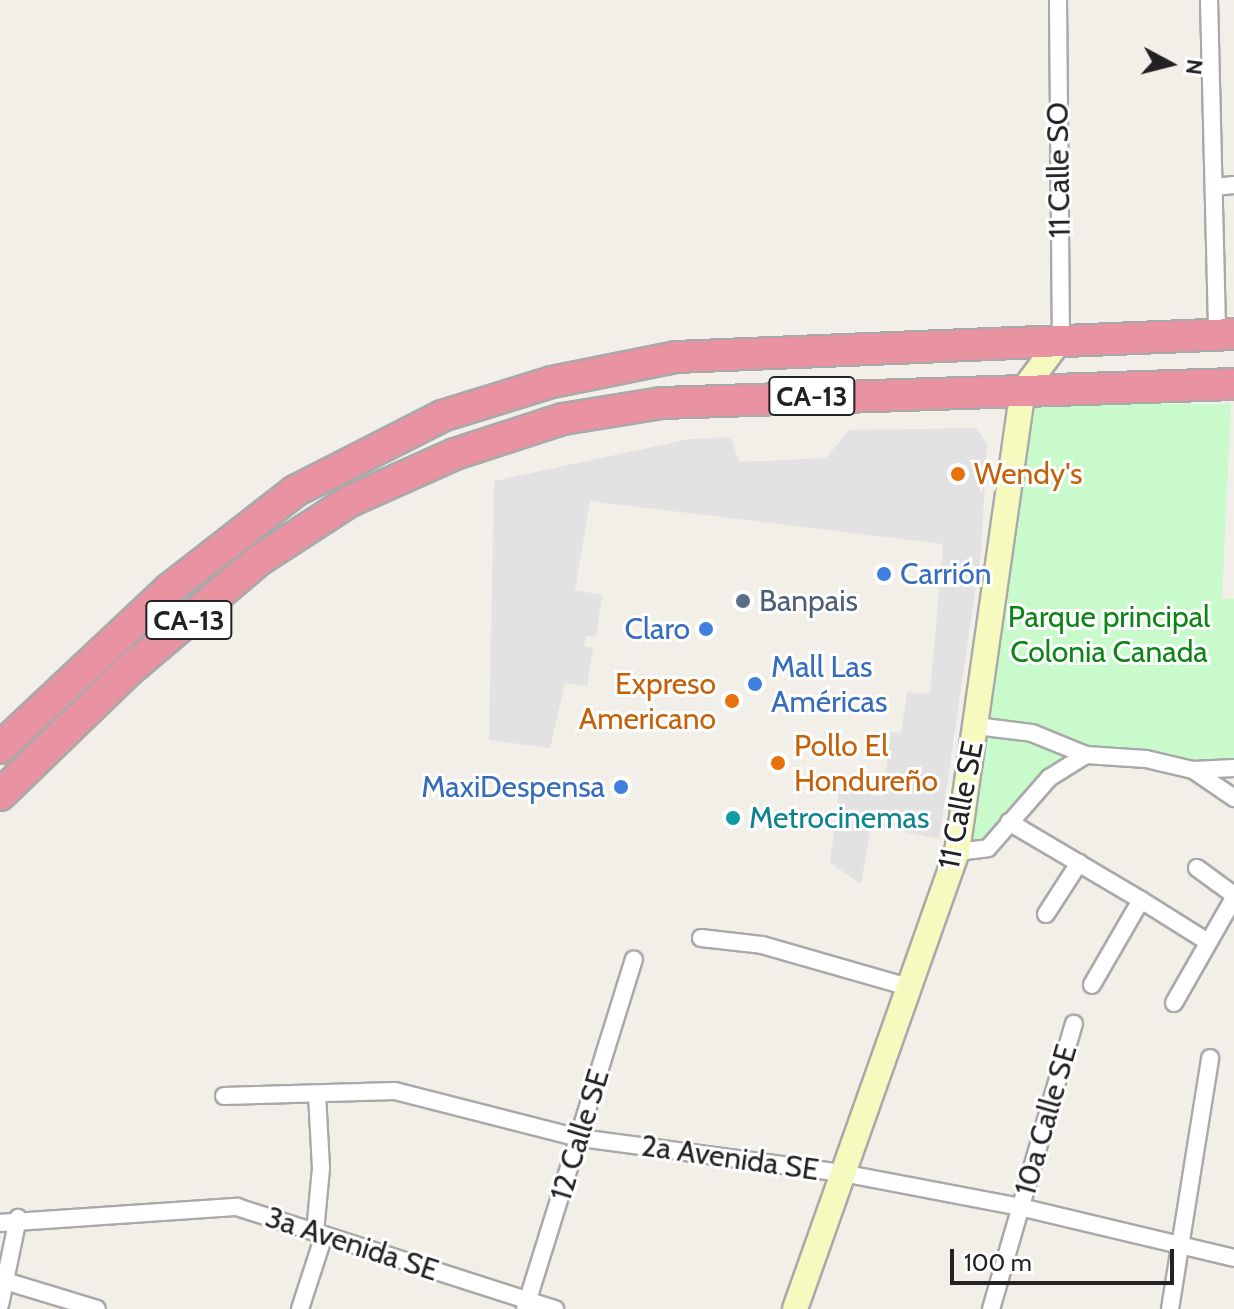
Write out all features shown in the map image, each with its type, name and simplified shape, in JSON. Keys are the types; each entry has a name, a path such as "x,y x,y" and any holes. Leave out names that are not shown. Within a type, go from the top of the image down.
{"highway":[{"name":"CA-13","path":"0,748 168,590 295,491 442,416 552,382 676,357 1061,339 1226,335"},
{"name":"CA-13","path":"0,795 128,671 259,560 350,501 455,454 563,419 662,403 1234,384"}],"street":[{"name":"11 Calle SO","path":"1058,0 1061,339"},
{"path":"1209,0 1215,187 1226,335"},
{"path":"1215,187 1234,185"},
{"name":"11 Calle SE","path":"795,1309 957,852 1023,390 1061,339"},
{"path":"976,726 1032,733 1086,755 1146,759 1193,770 1234,768"},
{"path":"957,852 988,848 1049,778 1086,755"},
{"path":"1193,770 1234,798"},
{"path":"1009,822 1208,942"},
{"path":"1046,914 1079,863"},
{"path":"1174,1003 1234,896 1197,868"},
{"path":"1092,985 1141,900"},
{"path":"701,938 762,945 908,987"},
{"name":"12 Calle SE","path":"526,1305 634,960"},
{"name":"10a Calle SE","path":"991,1309 1074,1024"},
{"path":"1170,1309 1177,1243 1210,1058"},
{"name":"2a Avenida SE","path":"224,1096 395,1091 580,1138 842,1173 1020,1207 1234,1258"},
{"path":"300,1309 320,1233 321,1168 317,1095"},
{"name":"3a Avenida SE","path":"18,1218 237,1207 526,1305 555,1309"},
{"path":"0,1223 18,1218 0,1305"},
{"path":"5,1281 97,1309"}],"green space":[{"name":"Parque principal Colonia Canada","path":"1021,404 1231,404 1222,598 1234,599 1234,765 1190,766 1086,751 988,848 957,852"}],"shaded area":[{"path":"976,428 987,444 981,553 939,839 871,825 861,884 830,863 839,790 883,796 891,732 901,733 907,692 930,694 943,544 590,501 575,590 602,595 596,637 586,636 584,646 593,648 587,686 565,683 550,748 489,740 494,481 689,439 731,437 739,462 826,458 849,430"}],"place":[{"name":"Wendy's","path":"958,474"},
{"name":"Carrión","path":"884,574"},
{"name":"Banpais","path":"743,601"},
{"name":"Claro","path":"706,629"},
{"name":"Mall Las Américas","path":"755,684"},
{"name":"Expreso Americano","path":"732,701"},
{"name":"Pollo El Hondureño","path":"778,763"},
{"name":"MaxiDespensa","path":"621,787"},
{"name":"Metrocinemas","path":"733,818"}]}
